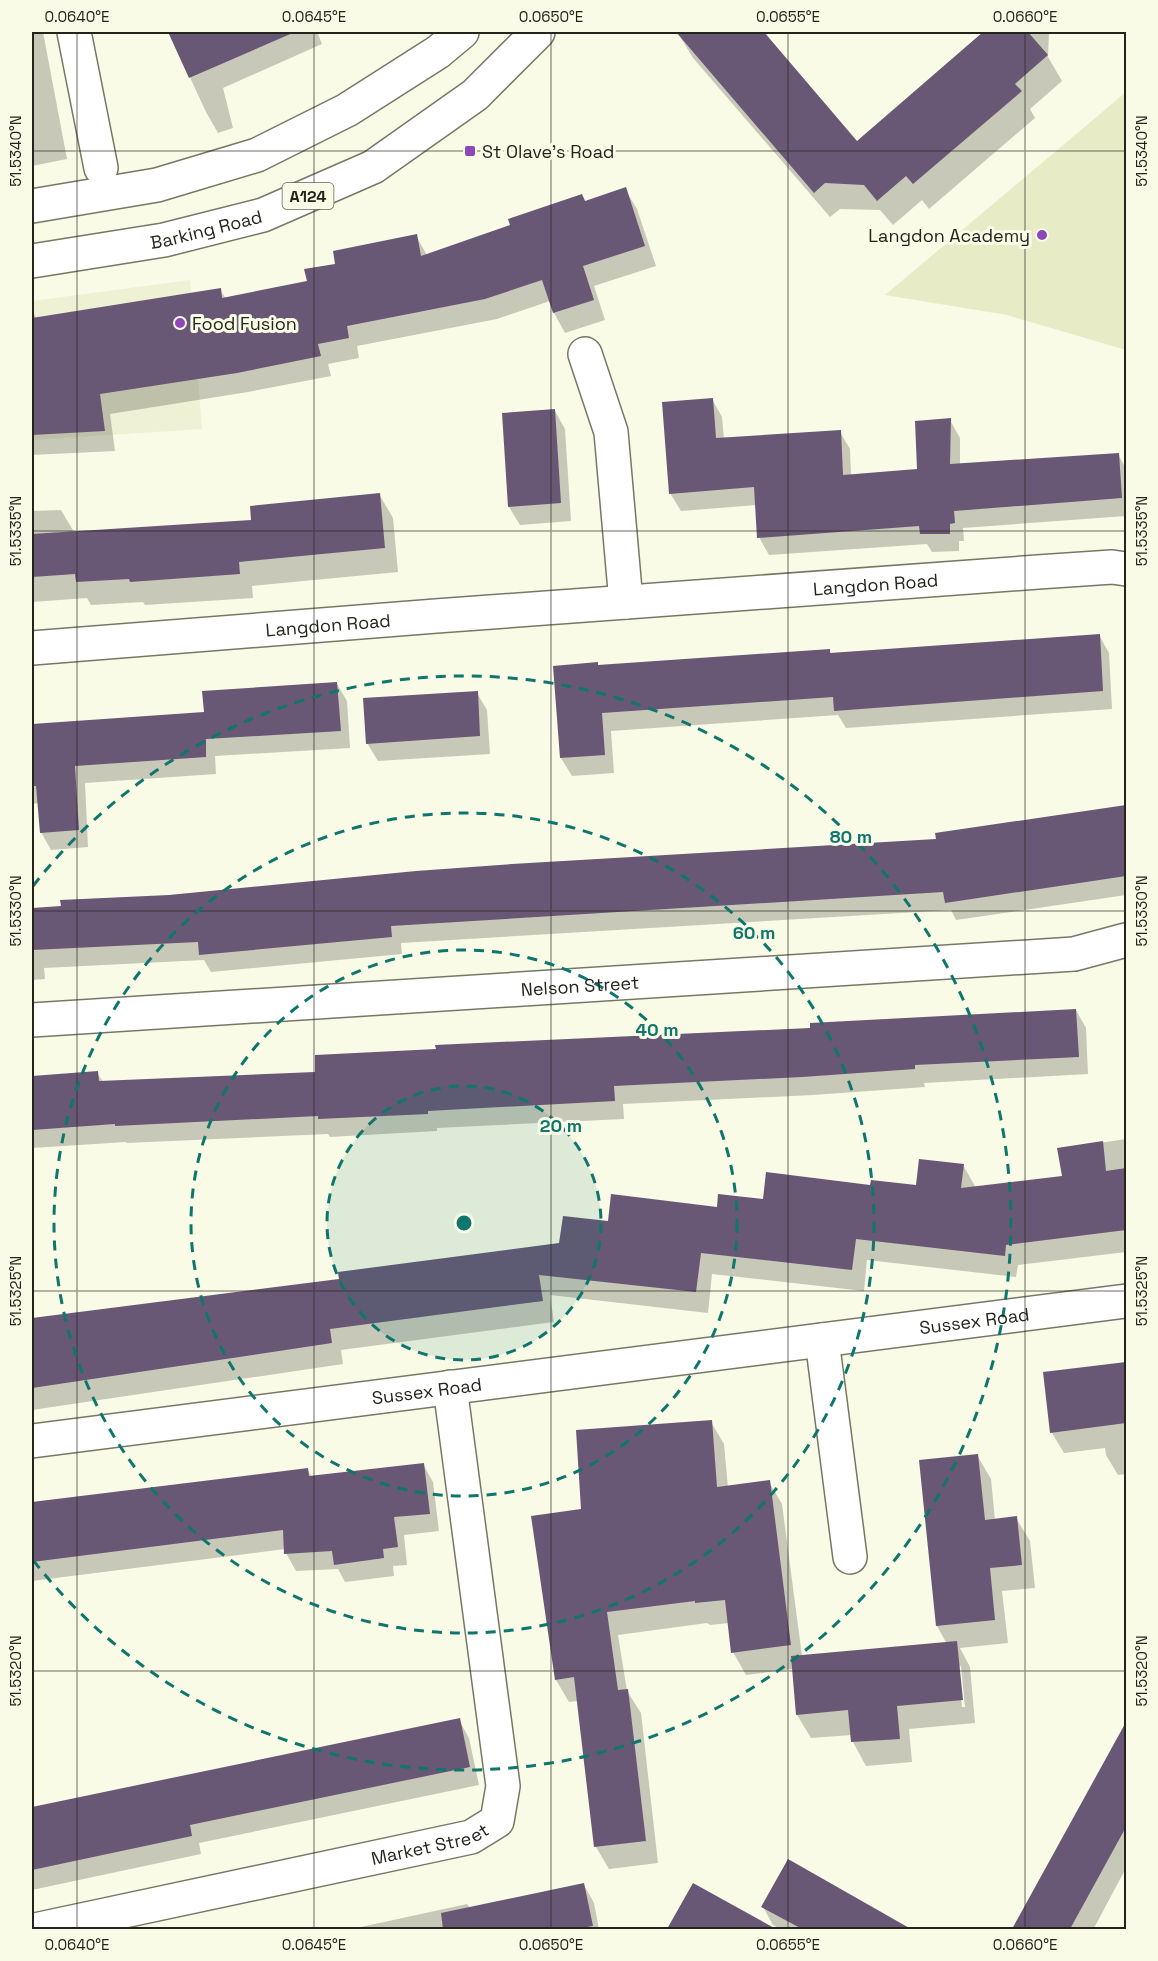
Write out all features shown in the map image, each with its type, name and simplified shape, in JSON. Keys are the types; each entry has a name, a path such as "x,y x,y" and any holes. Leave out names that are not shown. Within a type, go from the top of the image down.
{"street":[{"path":"74,32 101,168"},
{"path":"32,206 157,185 257,154 347,110 438,52 462,32"},
{"name":"Barking Road","path":"32,261 164,240 263,215 373,167 475,94 538,32"},
{"path":"585,354 611,432 626,602"},
{"name":"Langdon Road","path":"32,648 1038,572 1112,567 1126,569"},
{"name":"Nelson Street","path":"32,1020 1074,954 1126,940"},
{"name":"Sussex Road","path":"32,1441 1126,1301"},
{"path":"822,1340 850,1557"},
{"name":"Market Street","path":"35,1929 471,1838 497,1821 503,1786 450,1388"}],"shaded area":[{"name":"Langdon Academy","path":"1126,92 1126,350 1007,315 885,295"},
{"path":"190,280 202,429 32,440 32,301"}],"building":[{"path":"168,32 295,32 189,78"},
{"path":"676,32 764,32 857,141 983,32 1028,32 1048,55 1015,84 1022,91 913,184 906,176 877,201 864,185 825,183 814,193"},
{"path":"626,187 645,246 583,266 594,300 553,313 542,280 485,299 347,326 349,338 318,344 321,356 237,373 100,394 105,431 32,435 32,318 221,288 222,298 307,281 304,269 335,264 333,251 417,234 421,256 510,225 508,219 582,194 585,201"},
{"path":"713,398 716,438 841,430 843,475 917,469 915,421 951,418 950,464 1119,453 1122,498 954,511 955,523 950,524 950,534 920,534 919,526 757,538 754,487 669,494 662,402"},
{"path":"555,409 561,503 508,507 502,413"},
{"path":"380,493 385,548 239,562 240,574 130,582 129,579 76,582 75,574 32,577 32,534 251,520 250,506"},
{"path":"1100,634 1103,691 834,711 833,697 602,713 605,755 560,758 553,666 830,649 830,653"},
{"path":"337,682 341,731 206,739 206,757 75,766 79,830 40,833 36,786 32,786 32,724 204,712 202,691"},
{"path":"478,691 480,736 366,744 363,698"},
{"path":"1126,805 1126,876 945,903 943,892 391,926 392,937 199,955 198,942 32,950 32,908 61,906 60,900 169,895 512,864 936,839 935,833"},
{"path":"1076,1009 1079,1057 915,1065 915,1069 802,1077 614,1086 615,1101 428,1111 428,1114 318,1119 318,1116 115,1126 115,1124 32,1130 32,1076 98,1071 99,1081 315,1072 315,1055 436,1049 435,1045 810,1028 810,1023"},
{"path":"1103,1141 1106,1171 1126,1168 1126,1230 1006,1245 1005,1256 856,1239 852,1270 701,1253 696,1292 539,1275 543,1301 330,1329 332,1343 32,1388 32,1318 339,1279 338,1272 559,1243 563,1216 608,1221 611,1194 717,1207 718,1194 763,1199 766,1172 870,1185 871,1180 916,1185 919,1159 964,1164 961,1188 1062,1176 1057,1148"},
{"path":"1126,1362 1126,1423 1050,1433 1043,1372"},
{"path":"712,1420 717,1487 770,1480 791,1645 731,1653 725,1600 695,1603 695,1601 607,1612 618,1690 628,1689 646,1841 594,1847 574,1677 555,1680 531,1516 581,1509 576,1430"},
{"path":"978,1454 985,1520 1017,1516 1022,1565 990,1568 995,1620 936,1626 919,1460"},
{"path":"424,1463 430,1514 394,1517 398,1547 383,1549 384,1558 334,1565 332,1551 284,1554 283,1530 32,1562 32,1502 308,1468 309,1476"},
{"path":"957,1641 963,1700 897,1706 900,1739 851,1742 848,1710 796,1715 791,1656"},
{"path":"460,1718 470,1767 190,1825 192,1836 32,1870 32,1807"},
{"path":"1126,1722 1126,1827 1070,1929 1012,1929"},
{"path":"788,1859 911,1929 802,1929 761,1907"},
{"path":"584,1883 593,1926 574,1929 443,1929 441,1913"},
{"path":"693,1883 776,1929 667,1929"}],"place":[{"name":"St Olave's Road","path":"470,151"},
{"name":"Langdon Academy","path":"1042,235"},
{"name":"Food Fusion","path":"180,323"}]}
